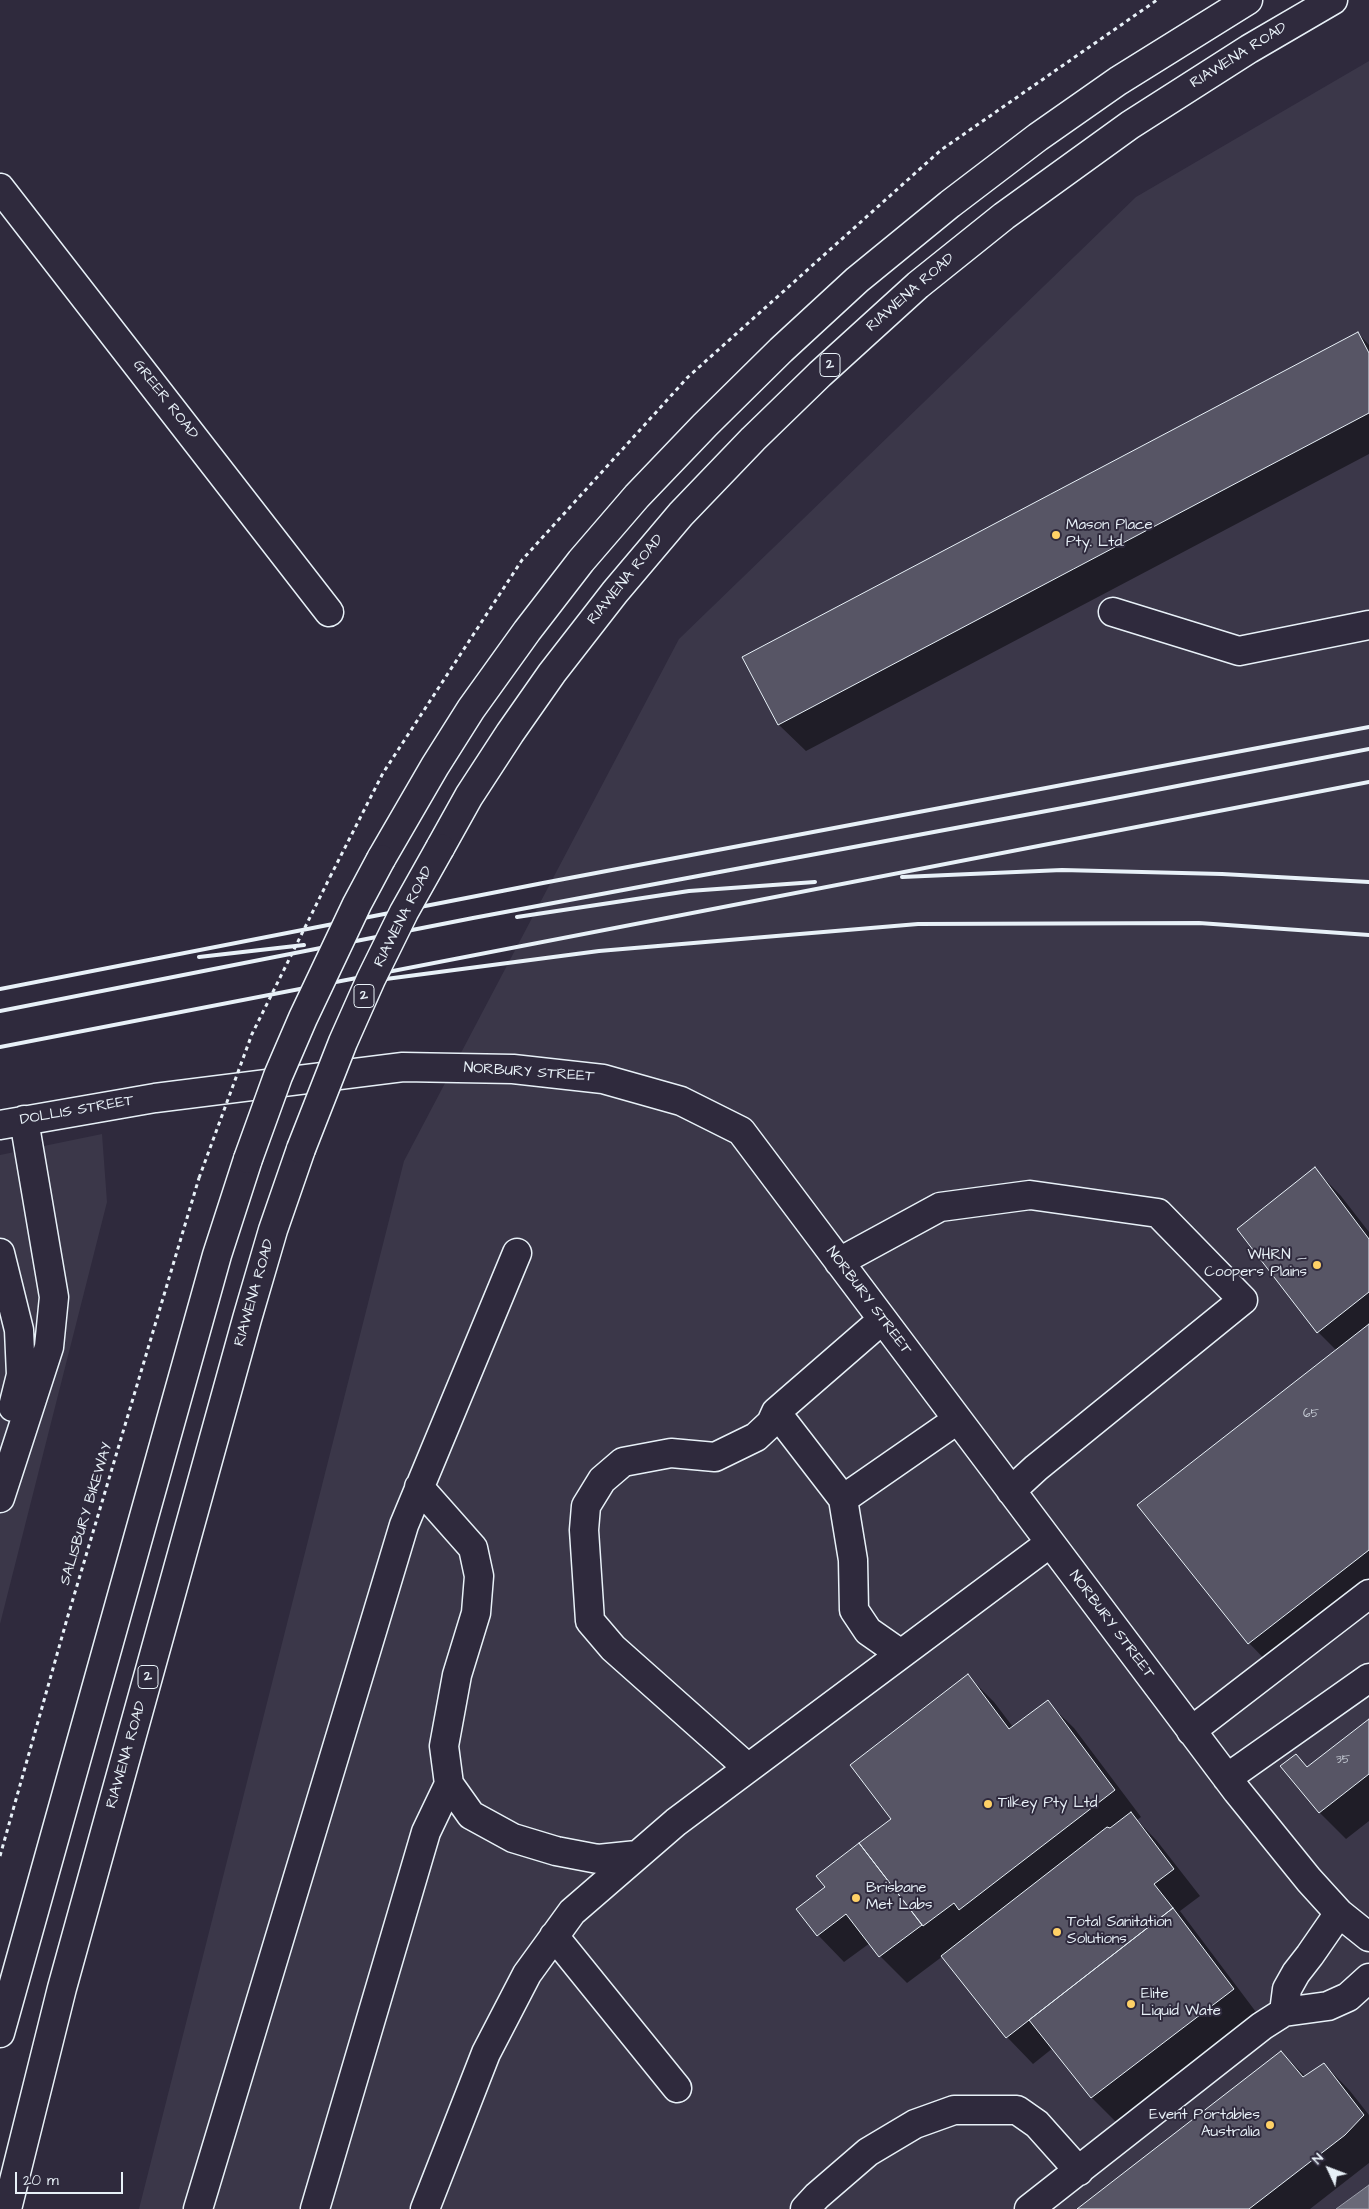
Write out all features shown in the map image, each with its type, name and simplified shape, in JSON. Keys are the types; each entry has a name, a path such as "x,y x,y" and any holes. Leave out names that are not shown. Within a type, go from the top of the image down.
{"main road":[{"path":"0,2033 217,1255 248,1159 278,1076 353,912 381,859 435,766 471,709 527,631 581,561 637,496 781,350 857,280 950,204 1038,137 1118,81 1248,0"},
{"name":"RIAWENA ROAD","path":"7,2209 72,1950 273,1230 301,1149 339,1051 371,979 404,912 469,796 552,673 615,592 682,514 752,439 820,374 918,285 1027,199 1130,125 1249,49 1333,0"},
{"name":"GREER ROAD","path":"0,188 329,612"},
{"path":"1113,612 1239,651 1369,625"},
{"name":"NORBURY STREET","path":"155,1098 403,1067 513,1069 603,1078 681,1101 741,1131 1226,1778 1338,1913 1369,1937"},
{"name":"DOLLIS STREET","path":"12,1122 155,1098"},
{"path":"0,1498 49,1347 54,1297 12,1122"},
{"path":"839,1262 940,1208 1030,1195 1158,1213 1243,1300 1036,1468 1011,1491"},
{"path":"0,1252 20,1330 21,1375 0,1462"},
{"path":"198,2209 404,1525 517,1253"},
{"path":"748,1768 613,1648 590,1622 584,1530 586,1506 602,1480 623,1462 671,1453 715,1457 756,1437 771,1423 776,1412 882,1320"},
{"path":"776,1412 843,1499 853,1560 854,1610 868,1631 901,1654"},
{"path":"843,1499 957,1420"},
{"path":"419,1488 473,1548 479,1576 476,1613 457,1675 444,1746 450,1784 471,1815 513,1838 556,1851 598,1859 637,1855"},
{"path":"425,2209 486,2052 527,1974 572,1912 676,1822 1050,1543"},
{"path":"1191,1731 1369,1594"},
{"path":"1226,1778 1369,1678"},
{"path":"315,2209 426,1832 450,1784"},
{"path":"1284,2012 1287,1989 1296,1972 1310,1955 1338,1913"},
{"path":"554,1936 678,2088"},
{"path":"1029,2209 1262,2026 1284,2012 1328,2006 1348,1997 1369,1978"},
{"path":"805,2209 816,2196 868,2152 915,2124 954,2110 1018,2110 1037,2124 1079,2171"}],"path":[{"name":"SALISBURY BIKEWAY","path":"0,1856 67,1619 199,1178 252,1034 330,877"}],"shaded area":[{"path":"1369,61 1369,2185 1336,2209 139,2209 404,1161 679,639 1136,197"},
{"path":"102,1134 107,1202 0,1624 0,1155"}],"water":[{"path":"1369,2185 1369,2209 1336,2209"}],"building":[{"name":"Mason Place Pty. Ltd.","path":"1358,332 1369,353 1369,413 778,725 742,657"},
{"name":"WHRN _ Coopers Plains","path":"1315,1167 1369,1239 1369,1292 1317,1333 1237,1229"},
{"path":"1369,1324 1369,1550 1248,1644 1137,1505"},
{"name":"Tilkey Pty Ltd","path":"968,1674 1009,1729 1048,1700 1115,1790 959,1910 954,1903 923,1926 859,1843 891,1819 850,1765"},
{"path":"1369,1719 1369,1774 1319,1813 1280,1766 1296,1754 1307,1767"},
{"name":"Total Sanitation Solutions","path":"1131,1812 1174,1869 1154,1884 1173,1908 1006,2038 941,1956 1107,1827 1110,1828"},
{"name":"Brisbane Met Labs","path":"859,1843 922,1925 879,1957 846,1914 817,1936 796,1909 825,1887 816,1876"},
{"name":"Elite Liquid Wate","path":"1173,1908 1234,1989 1091,2098 1029,2020"},
{"name":"Event Portables Australia","path":"1281,2051 1303,2077 1324,2063 1364,2115 1345,2135 1249,2209 1077,2209"}],"railway":[{"path":"0,989 543,883 1369,727"},
{"path":"0,1011 473,918 1369,749"},
{"path":"0,1047 1369,782"},
{"path":"902,877 1062,870 1222,874 1369,882"},
{"path":"517,917 689,891 815,882"},
{"path":"363,982 599,951 918,924 1199,923 1369,935"},
{"path":"199,957 304,945"}],"place":[{"name":"Mason Place Pty. Ltd.","path":"1056,535"},
{"name":"WHRN _ Coopers Plains","path":"1317,1265"},
{"name":"Tilkey Pty Ltd","path":"988,1804"},
{"name":"Brisbane Met Labs","path":"856,1898"},
{"name":"Total Sanitation Solutions","path":"1057,1932"},
{"name":"Elite Liquid Wate","path":"1131,2004"},
{"name":"Event Portables Australia","path":"1270,2125"}]}
